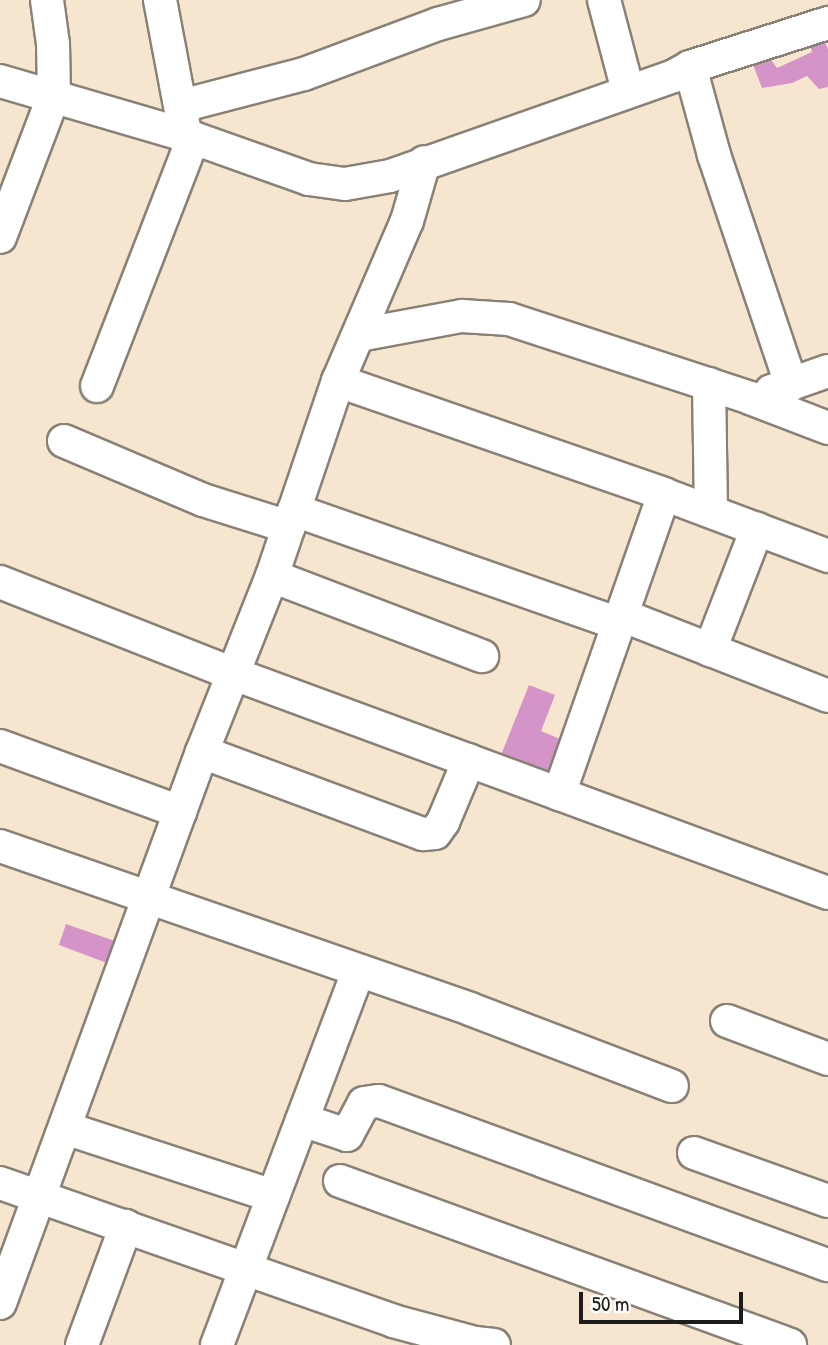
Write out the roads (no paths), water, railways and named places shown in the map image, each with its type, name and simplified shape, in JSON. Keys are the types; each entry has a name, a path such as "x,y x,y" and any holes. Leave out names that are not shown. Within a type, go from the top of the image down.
{"street":[{"path":"0,237 54,95 47,0"},
{"path":"97,386 186,126 160,0"},
{"path":"186,126 435,12 524,0"},
{"path":"604,0 628,91"},
{"path":"0,80 186,126 328,183 366,182 690,67 828,23"},
{"path":"690,67 714,155 791,384"},
{"path":"0,1303 202,752 272,576 338,381 407,221 424,162"},
{"path":"359,335 462,316 509,319 750,398 828,428"},
{"path":"750,398 828,371"},
{"path":"338,381 664,494 828,556"},
{"path":"709,384 711,512"},
{"path":"64,442 202,500 292,518 622,620 710,650 828,696"},
{"path":"559,794 664,494"},
{"path":"710,650 757,529"},
{"path":"272,576 482,656"},
{"path":"0,582 234,674 828,893"},
{"path":"0,746 180,812"},
{"path":"202,752 423,834 435,833 443,822 469,761"},
{"path":"0,846 470,1009 672,1086"},
{"path":"217,1345 358,971"},
{"path":"727,1021 828,1059"},
{"path":"302,1120 347,1135 364,1103 379,1101 828,1265"},
{"path":"65,1128 273,1196"},
{"path":"694,1153 828,1201"},
{"path":"340,1181 790,1345"},
{"path":"0,1183 244,1269 388,1333 494,1345"},
{"path":"82,1345 127,1226"}]}
